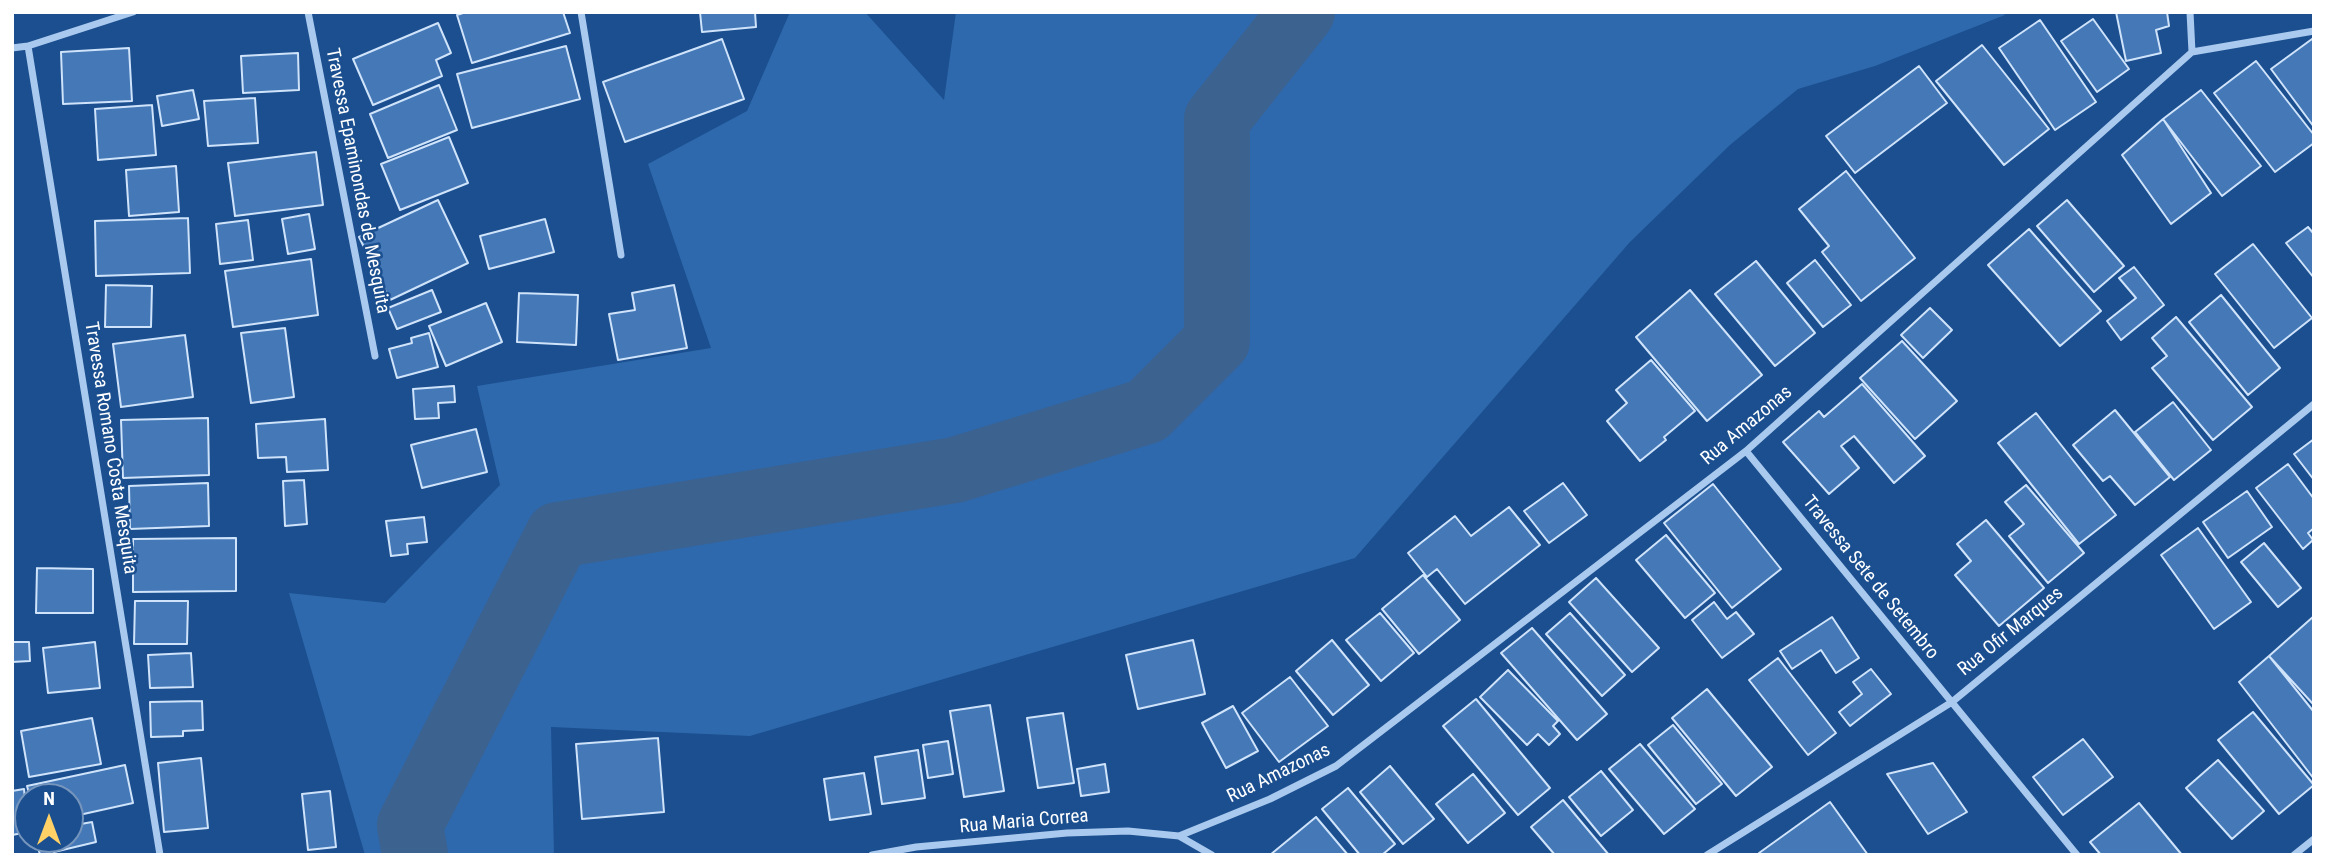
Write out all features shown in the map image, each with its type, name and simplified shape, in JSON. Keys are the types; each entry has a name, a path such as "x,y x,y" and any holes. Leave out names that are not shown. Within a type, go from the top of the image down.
{"street":[{"path":"12,48 28,46 133,12"},
{"name":"Travessa Epaminondas de Mesquita","path":"308,12 375,356"},
{"path":"581,12 621,255"},
{"path":"2190,12 2192,52 2314,31"},
{"name":"Travessa Romano Costa Mesquita","path":"28,46 160,855"},
{"name":"Rua Amazonas","path":"1179,836 1270,800 1336,766 1746,451 2192,52"},
{"name":"Rua Ofir Marques","path":"1707,855 1952,702 2314,404"},
{"name":"Travessa Sete de Setembro","path":"1746,451 2077,855"},
{"name":"Rua Maria Correa","path":"872,855 916,847 1067,833 1128,831 1179,836"},
{"path":"1179,836 1212,855"},
{"path":"2294,855 2314,839"}],"shaded area":[{"path":"790,12 865,12 944,100 956,12 2002,12 2005,15 1875,66 1798,89 1730,145 1630,242 1355,558 750,736 551,727 554,855 365,855 289,593 385,603 500,485 477,386 711,348 648,164 747,111"}],"building":[{"path":"466,12 563,12 570,33 472,63 457,15"},
{"path":"700,12 755,12 756,27 702,32"},
{"path":"2116,12 2167,12 2169,26 2156,30 2161,53 2126,61"},
{"path":"2093,19 2129,69 2097,92 2061,41"},
{"path":"2040,20 2096,102 2055,130 1999,48"},
{"path":"438,23 451,53 436,60 442,76 373,105 353,59"},
{"path":"722,39 744,99 625,142 603,82"},
{"path":"2312,39 2314,42 2314,127 2271,69"},
{"path":"1982,45 2049,129 2004,165 1936,81"},
{"path":"566,46 580,99 472,128 457,74"},
{"path":"129,48 132,101 63,104 61,52"},
{"path":"298,53 299,90 243,93 241,56"},
{"path":"2256,61 2314,135 2314,143 2275,172 2214,93"},
{"path":"1919,66 1947,103 1855,173 1826,136"},
{"path":"439,85 457,130 388,158 370,114"},
{"path":"193,90 199,119 162,126 157,96"},
{"path":"2201,90 2261,166 2222,196 2163,119"},
{"path":"255,98 258,143 208,146 204,101"},
{"path":"152,105 156,155 98,160 95,109"},
{"path":"2163,119 2211,193 2171,224 2122,155"},
{"path":"449,137 468,183 400,210 381,164"},
{"path":"316,152 323,205 235,216 228,163"},
{"path":"176,166 179,212 129,216 126,170"},
{"path":"1846,171 1915,258 1861,301 1822,252 1829,246 1799,209"},
{"path":"438,200 468,263 390,300 359,237"},
{"path":"2067,200 2124,266 2094,292 2037,226"},
{"path":"309,214 315,249 288,254 282,219"},
{"path":"188,218 190,273 96,276 95,221"},
{"path":"545,219 554,252 489,269 480,236"},
{"path":"248,220 253,260 220,264 216,224"},
{"path":"2308,227 2314,234 2314,278 2286,243"},
{"path":"2029,229 2101,311 2060,346 1988,265"},
{"path":"2253,244 2312,318 2274,348 2215,274"},
{"path":"311,259 318,315 233,327 225,271"},
{"path":"1815,260 1851,305 1823,327 1787,283"},
{"path":"1756,261 1815,333 1775,366 1715,294"},
{"path":"2134,267 2164,305 2121,340 2107,321 2136,298 2119,278"},
{"path":"106,285 152,286 151,327 105,327"},
{"path":"674,285 687,348 618,360 609,314 635,310 632,293"},
{"path":"432,290 441,312 397,329 388,308"},
{"path":"1690,290 1762,375 1707,421 1636,337"},
{"path":"519,293 578,295 576,345 517,342"},
{"path":"2221,295 2280,368 2248,395 2189,322"},
{"path":"486,303 502,342 446,366 429,326"},
{"path":"1930,308 1952,330 1923,358 1901,335"},
{"path":"2176,317 2252,407 2213,440 2152,368 2167,356 2152,338"},
{"path":"285,328 294,397 251,403 241,333"},
{"path":"429,333 438,367 397,378 389,349 412,343 411,338"},
{"path":"185,335 193,397 121,407 113,344"},
{"path":"1902,341 1957,401 1915,439 1860,378"},
{"path":"1651,360 1695,411 1640,461 1607,421 1627,403 1616,390"},
{"path":"1862,384 1925,456 1894,483 1854,436 1841,446 1859,468 1829,494 1783,442 1819,411 1824,417"},
{"path":"454,386 455,402 438,403 439,418 415,419 413,389"},
{"path":"2173,402 2211,450 2174,480 2135,432"},
{"path":"2115,410 2170,477 2135,505 2110,476 2103,481 2073,445"},
{"path":"2036,413 2116,515 2079,544 1998,443"},
{"path":"208,418 209,475 123,478 121,420"},
{"path":"325,419 328,470 287,472 286,457 258,458 256,424"},
{"path":"476,429 487,472 422,488 411,445"},
{"path":"2314,439 2314,480 2294,454"},
{"path":"2288,464 2314,499 2314,528 2308,533 2313,540 2303,549 2256,488"},
{"path":"304,480 307,524 285,526 283,481"},
{"path":"208,483 209,526 130,529 129,486"},
{"path":"1563,483 1587,515 1549,543 1524,511"},
{"path":"1713,484 1781,569 1732,608 1664,523"},
{"path":"2026,485 2084,553 2048,583 2009,536 2024,524 2005,502"},
{"path":"2247,491 2272,527 2228,558 2203,522"},
{"path":"1509,507 1540,545 1465,604 1437,569 1427,577 1408,553 1455,516 1471,536"},
{"path":"424,517 427,542 407,544 408,554 391,556 386,521"},
{"path":"1986,520 2044,588 1999,626 1955,575 1971,561 1957,544"},
{"path":"2198,528 2251,602 2214,629 2161,555"},
{"path":"1666,535 1715,593 1685,618 1636,560"},
{"path":"236,538 236,591 133,592 133,539"},
{"path":"2264,543 2301,588 2278,607 2241,562"},
{"path":"37,568 93,569 93,613 36,613"},
{"path":"1423,575 1460,620 1419,654 1382,609"},
{"path":"1596,578 1659,648 1632,672 1569,602"},
{"path":"135,601 188,601 187,644 134,644"},
{"path":"1714,602 1727,619 1736,612 1754,634 1722,658 1692,620"},
{"path":"1380,613 1414,653 1381,681 1346,640"},
{"path":"1570,613 1625,675 1602,696 1546,634"},
{"path":"2314,616 2314,704 2313,704 2269,656"},
{"path":"1832,617 1859,658 1836,673 1821,650 1792,669 1780,651"},
{"path":"1532,628 1607,714 1577,740 1501,653"},
{"path":"1193,640 1205,694 1138,709 1126,655"},
{"path":"1332,640 1369,685 1333,715 1296,671"},
{"path":"12,642 29,642 30,661 12,662"},
{"path":"95,642 100,688 48,693 43,648"},
{"path":"191,653 193,687 150,688 148,655"},
{"path":"2269,656 2314,712 2314,779 2239,682"},
{"path":"1778,658 1836,733 1808,755 1749,680"},
{"path":"1871,669 1891,694 1850,726 1839,712 1862,694 1853,682"},
{"path":"1508,670 1558,721 1553,726 1560,734 1549,745 1538,734 1527,745 1480,697"},
{"path":"1290,677 1328,726 1279,762 1242,713"},
{"path":"1707,689 1772,767 1736,796 1672,718"},
{"path":"1476,699 1550,788 1518,815 1443,726"},
{"path":"202,701 203,730 183,731 183,736 151,737 150,702"},
{"path":"990,705 1004,791 964,797 950,711"},
{"path":"1233,706 1258,751 1226,768 1202,723"},
{"path":"2253,712 2314,785 2279,814 2218,740"},
{"path":"1063,713 1074,783 1038,788 1027,718"},
{"path":"92,718 101,764 29,777 21,731"},
{"path":"1673,725 1722,784 1696,804 1648,745"},
{"path":"658,738 664,812 582,819 576,744"},
{"path":"2083,739 2113,777 2063,815 2033,777"},
{"path":"948,741 953,774 928,778 923,745"},
{"path":"1640,744 1695,809 1664,834 1609,769"},
{"path":"918,750 925,798 882,804 875,757"},
{"path":"201,758 208,828 164,832 158,763"},
{"path":"2218,760 2264,811 2232,839 2186,788"},
{"path":"1933,763 1967,812 1928,834 1887,774"},
{"path":"1105,764 1109,792 1081,796 1077,769"},
{"path":"125,765 133,803 84,814 84,783 41,783"},
{"path":"1390,766 1434,819 1403,844 1360,792"},
{"path":"1601,771 1633,810 1601,836 1569,797"},
{"path":"864,773 871,814 830,820 824,779"},
{"path":"1473,774 1505,813 1468,843 1436,804"},
{"path":"1348,788 1395,844 1382,855 1360,855 1322,809"},
{"path":"12,791 14,791 12,835"},
{"path":"330,791 336,847 308,850 302,794"},
{"path":"1563,800 1609,855 1555,855 1531,827"},
{"path":"1830,802 1868,855 1759,853"},
{"path":"2139,803 2182,855 2101,855 2090,842"},
{"path":"1316,817 1348,855 1270,855"},
{"path":"92,822 96,842 84,845 84,823"}],"waterway":[{"path":"415,855 410,825 558,535 955,470 1147,411 1217,341 1217,119 1302,12"}]}
